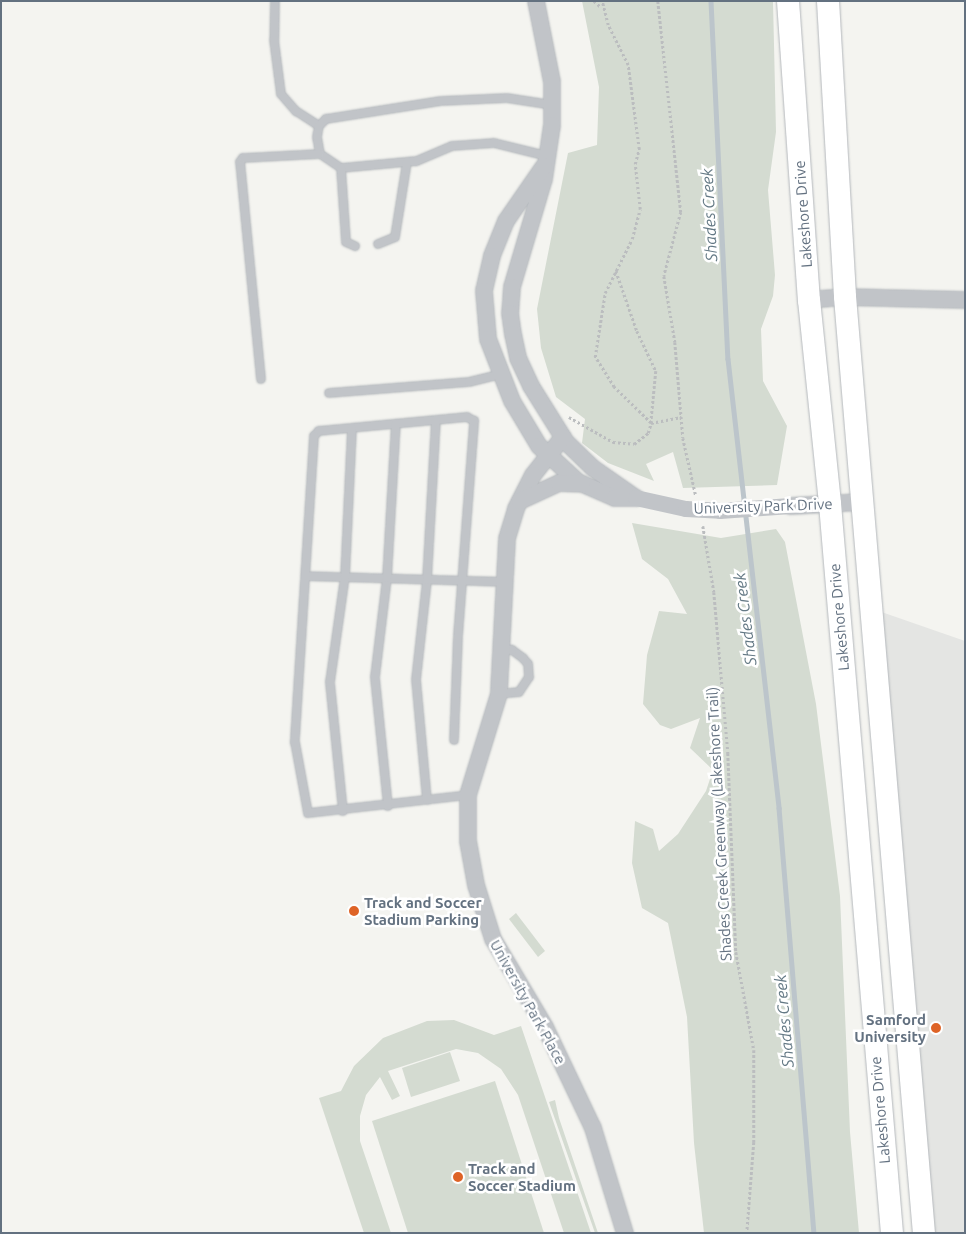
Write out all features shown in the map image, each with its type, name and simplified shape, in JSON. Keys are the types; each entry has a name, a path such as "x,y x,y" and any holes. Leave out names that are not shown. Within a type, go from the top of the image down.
{"main road":[{"name":"Lakeshore Drive","path":"788,1 809,300 830,504 892,1233"},
{"name":"Lakeshore Drive","path":"828,1 845,297 924,1233"}],"street":[{"name":"University Park Drive","path":"536,1 552,82 552,105 544,179 523,243 510,313 521,365 560,434 579,457 636,498"},
{"name":"University Park Drive","path":"546,161 506,221 499,238 484,291 488,340 500,374 521,417 547,454 582,484 615,498 636,498 686,509 720,511 862,502"},
{"path":"499,238 523,243"},
{"path":"809,300 845,297 965,300"},
{"path":"500,374 521,365"},
{"name":"University Park Place","path":"560,434 520,501 507,538 499,694 468,795 468,841 476,885 493,939 545,1027 593,1128 624,1233"},
{"path":"520,501 559,483 582,484"}],"lane":[{"path":"275,1 274,40 281,94 296,111 319,126"},
{"path":"320,154 317,136 319,126 326,119 441,101 507,98 552,105"},
{"path":"260,379 240,162 243,158 320,154 341,168 408,162 452,146 494,143 546,161"},
{"path":"378,244 395,237 408,162"},
{"path":"341,168 346,242 355,246"},
{"path":"329,394 468,382 500,374"},
{"path":"454,740 458,636 464,580 474,421 467,417 319,430 314,436 295,742 308,813 388,806 468,795"},
{"path":"427,800 416,680 427,580 436,420"},
{"path":"388,806 375,677 387,578 396,424"},
{"path":"343,811 330,682 345,577 352,428"},
{"path":"306,576 505,582"},
{"path":"499,694 519,692 529,678 523,658 512,650 502,650"}],"path":[{"path":"594,1 602,8 628,65 639,149 635,164 640,209 632,239 605,293 595,356 614,387 651,423"},
{"path":"602,1 602,8"},
{"path":"658,1 667,106 680,194 679,226 664,276 675,342 681,417 697,503"},
{"path":"560,434 568,416 613,442 634,444 648,433 651,423 656,371 636,331 616,270"},
{"path":"651,423 681,417"},
{"name":"Shades Creek Greenway (Lakeshore Trail)","path":"701,520 714,592 728,744 736,952 754,1050 754,1142 747,1233"}],"shaded area":[{"path":"582,1 773,1 776,132 768,190 775,275 773,296 761,329 763,381 787,426 777,485 683,488 673,452 646,464 654,481 608,463 582,443 585,419 556,397 541,348 537,309 568,153 597,145 599,87"},
{"path":"632,523 721,538 776,529 785,542 816,704 840,896 850,1132 859,1233 704,1233 694,1143 687,1017 668,923 642,908 632,863 635,821 653,829 659,851 678,834 706,791 713,770 690,748 700,718 671,729 660,725 643,704 647,655 659,611 687,614 668,579 642,559"},
{"name":"Samford University","path":"870,608 965,641 965,1233 924,1233"},
{"path":"516,913 545,951 538,957 509,919"},
{"path":"454,1020 494,1035 521,1026 591,1233 564,1233 518,1095 501,1069 478,1053 456,1049 388,1071 400,1096 392,1100 380,1077 366,1095 360,1116 360,1141 391,1233 364,1233 319,1098 341,1091 354,1066 383,1038 427,1021"},
{"path":"450,1052 460,1081 411,1097 402,1068"},
{"name":"Track and Soccer Stadium","path":"495,1081 544,1233 408,1233 372,1121"},
{"path":"555,1100 559,1118 598,1233 595,1233 549,1102"}],"waterway":[{"name":"Shades Creek","path":"711,1 728,359 779,808 814,1233"}],"place":[{"name":"Track and Soccer Stadium Parking","path":"354,911"},
{"name":"Samford University","path":"936,1028"},
{"name":"Track and Soccer Stadium","path":"458,1177"}]}
